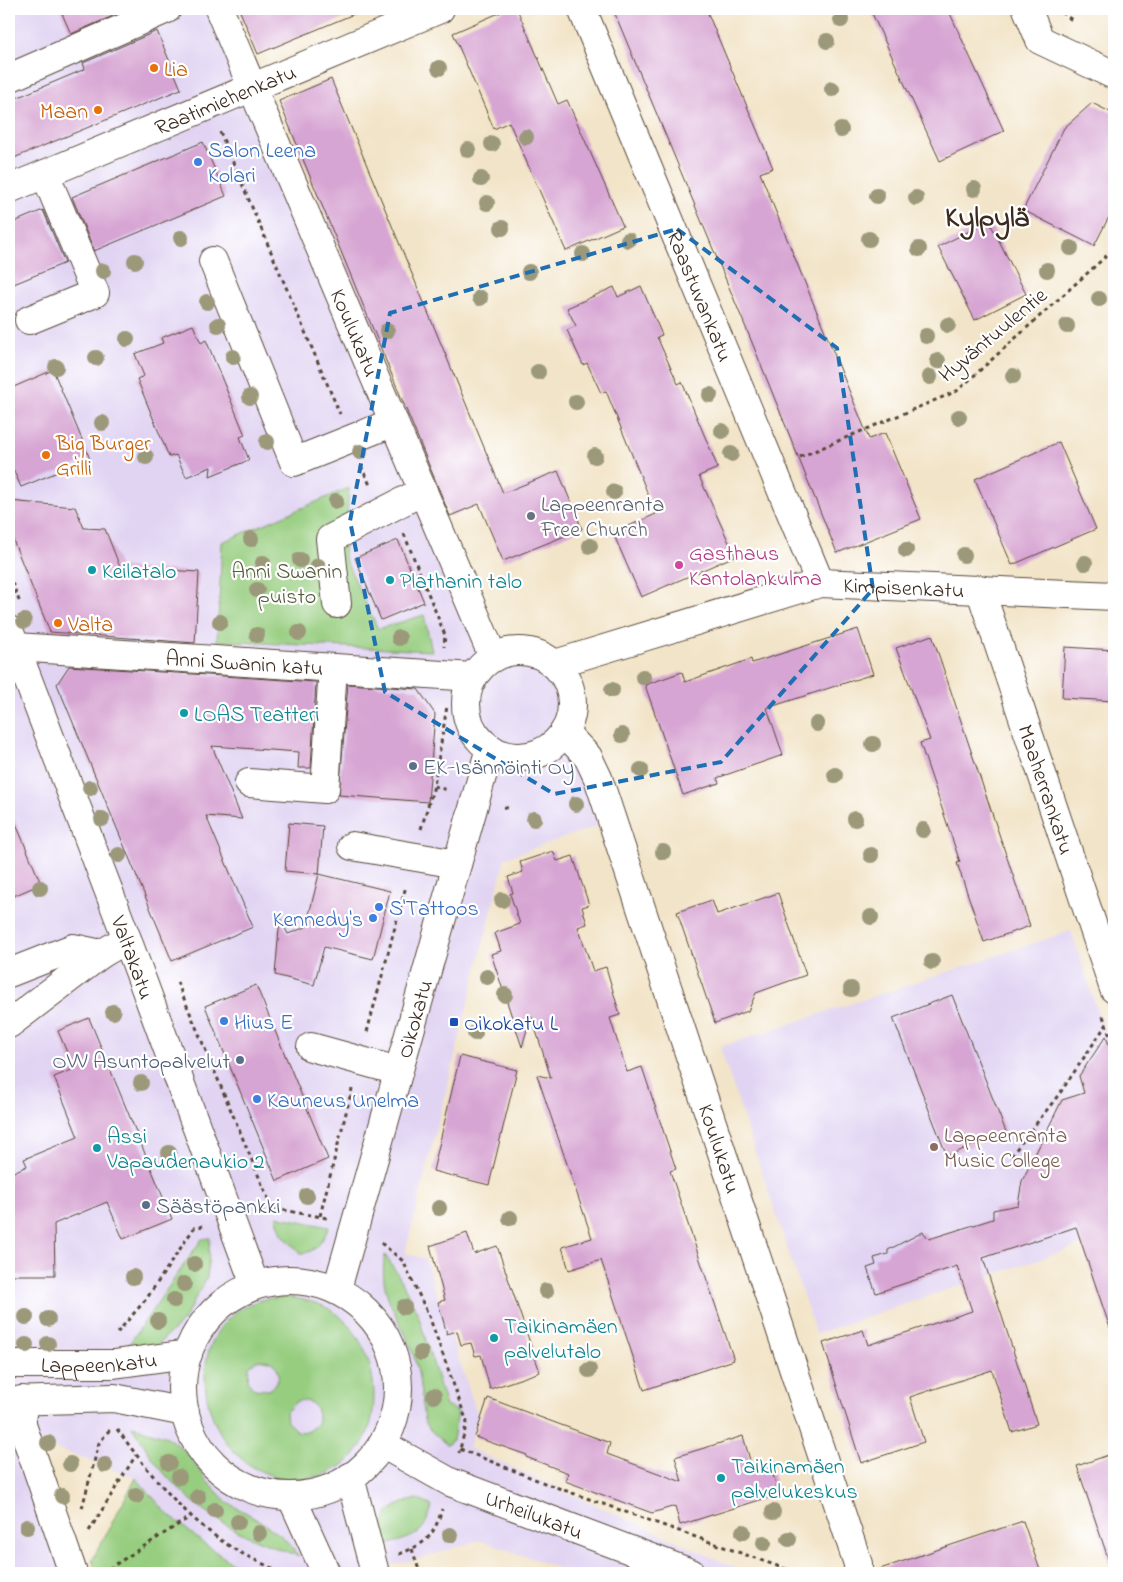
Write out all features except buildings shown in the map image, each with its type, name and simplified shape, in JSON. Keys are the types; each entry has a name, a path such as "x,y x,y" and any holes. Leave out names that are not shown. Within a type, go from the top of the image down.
{"street":[{"path":"9,78 167,9"},
{"name":"Koulukatu","path":"219,9 494,657"},
{"name":"Raatimiehenkatu","path":"9,189 440,9"},
{"name":"Raastuvankatu","path":"582,9 820,583"},
{"path":"1027,9 1040,40 1114,75"},
{"path":"29,320 95,292 45,174"},
{"path":"213,261 294,462 394,422"},
{"path":"337,604 330,539 423,490"},
{"name":"Kimpisenkatu","path":"555,664 820,583 1114,596"},
{"name":"Maaherrankatu","path":"980,589 1107,998"},
{"name":"Anni Swanin katu","path":"11,637 333,668 473,677"},
{"name":"Valtakatu","path":"11,637 127,938 256,1286"},
{"path":"514,651 529,651 543,656 555,664 569,685 572,698 571,716 564,732 554,744 540,753 526,757 511,756 490,748 476,734 467,715 468,688 473,677 494,657 514,651"},
{"path":"249,783 325,788 333,668"},
{"name":"Koulukatu","path":"564,732 588,757 598,778 855,1554 858,1573"},
{"name":"Oikokatu","path":"337,1289 490,748"},
{"path":"352,846 457,864"},
{"path":"9,1024 100,954 127,938"},
{"path":"9,974 73,948 100,954"},
{"path":"311,1047 398,1071"},
{"path":"293,1280 318,1283 337,1289 359,1304 374,1320 387,1339 395,1359 398,1381 397,1403 392,1424 382,1444 367,1464 350,1478 322,1491 290,1496 270,1494 250,1488 227,1475 203,1450 194,1436 185,1412 182,1382 188,1354 198,1331 214,1311 233,1296 256,1286 274,1281 293,1280"},
{"name":"Lappeenkatu","path":"9,1364 114,1364 188,1354"},
{"name":"Lappeenkatu","path":"15,1401 114,1398 185,1412"},
{"path":"15,1401 71,1568"},
{"name":"Urheilukatu","path":"382,1444 450,1482 691,1573"},
{"path":"350,1478 373,1568"},
{"path":"290,1496 326,1573"}],"path":[{"path":"209,106 381,513 406,535 445,635 447,709 434,786 320,1216"},
{"name":"Hyväntuulentie","path":"795,459 957,391 1114,249"},
{"path":"176,979 272,1208"},
{"path":"1107,998 1106,1025 1114,1048"},
{"path":"1010,1156 1060,1093 1106,1025"},
{"path":"114,1364 116,1333 147,1298 194,1228 272,1208 355,1223 403,1261 429,1316 467,1422 435,1532 412,1549 373,1568"},
{"path":"80,1517 100,1443 114,1424 136,1455 190,1517 232,1548 282,1573"},
{"path":"460,1449 547,1484 797,1573"},
{"path":"71,1568 136,1455"},
{"path":"102,1573 190,1517"},
{"path":"412,1549 420,1573"}],"highlighted area":[{"path":"677,229 837,348 873,589 721,762 554,794 385,692 350,521 390,313"}],"shaded area":[{"path":"9,9 219,9 503,653 529,651 543,656 555,664 569,685 572,698 571,716 564,732 611,821 505,858 405,1253 425,1259 478,1416 469,1448 747,1573 572,1573 480,1540 422,1558 360,1573 247,1573 204,1544 165,1511 136,1478 14,1433 62,1573 9,1573"},
{"name":"Lappeenranta Music College","path":"1071,931 1114,1060 1114,1234 816,1334 720,1047"}],"green space":[{"name":"Anni Swanin puisto","path":"349,488 344,557 378,629 424,615 432,651 217,641 222,542"},
{"path":"276,1216 329,1227 315,1249 306,1253 300,1253 282,1234"},
{"path":"210,1238 207,1277 183,1321 156,1346 127,1358 129,1344 202,1239"},
{"path":"385,1255 399,1276 418,1314 446,1406 458,1412 453,1440 447,1445 430,1430 424,1420 415,1359 391,1305 384,1282"},
{"path":"286,1297 310,1301 333,1311 351,1328 364,1349 372,1373 374,1399 370,1424 361,1446 345,1464 322,1475 283,1478 251,1466 226,1442 211,1412 205,1378 211,1346 229,1318 260,1300","holes":["258,1360 271,1362 278,1370 278,1380 269,1390 254,1389 248,1381 249,1366","297,1401 311,1403 318,1414 317,1424 308,1431 298,1432 287,1422 286,1412"]},
{"path":"132,1426 167,1437 185,1451 207,1481 228,1503 256,1518 283,1537 299,1556 240,1532 205,1511 174,1484 159,1467"},
{"path":"136,1478 165,1511 204,1544 247,1573 97,1573 92,1560"},
{"path":"417,1499 432,1506 426,1523 422,1529 411,1537 387,1545 384,1527 388,1514 399,1505"}],"place":[{"name":"Lia","path":"154,68"},
{"name":"Maan","path":"98,110"},
{"name":"Salon Leena Kolari","path":"198,162"},
{"name":"Big Burger Grilli","path":"46,455"},
{"name":"Lappeenranta Free Church","path":"531,516"},
{"name":"Gasthaus Kantolankulma","path":"679,565"},
{"name":"Keilatalo","path":"92,570"},
{"name":"Plathanin talo","path":"390,580"},
{"name":"Valta","path":"58,623"},
{"name":"LOAS Teatteri","path":"184,713"},
{"name":"EK-Isännöinti Oy","path":"413,766"},
{"name":"S'Tattoos","path":"379,907"},
{"name":"Kennedy's","path":"373,918"},
{"name":"Hius E","path":"224,1021"},
{"name":"Oikokatu L","path":"454,1022"},
{"name":"OVV Asuntopalvelut","path":"240,1060"},
{"name":"Kauneus Unelma","path":"257,1099"},
{"name":"Lappeenranta Music College","path":"934,1147"},
{"name":"Assi Vapaudenaukio 2","path":"97,1148"},
{"name":"Säästöpankki","path":"146,1205"},
{"name":"Taikinamäen palvelutalo","path":"494,1338"},
{"name":"Taikinamäen palvelukeskus","path":"721,1478"}],"district":[{"name":"Kylpylä","path":"987,216"}]}
